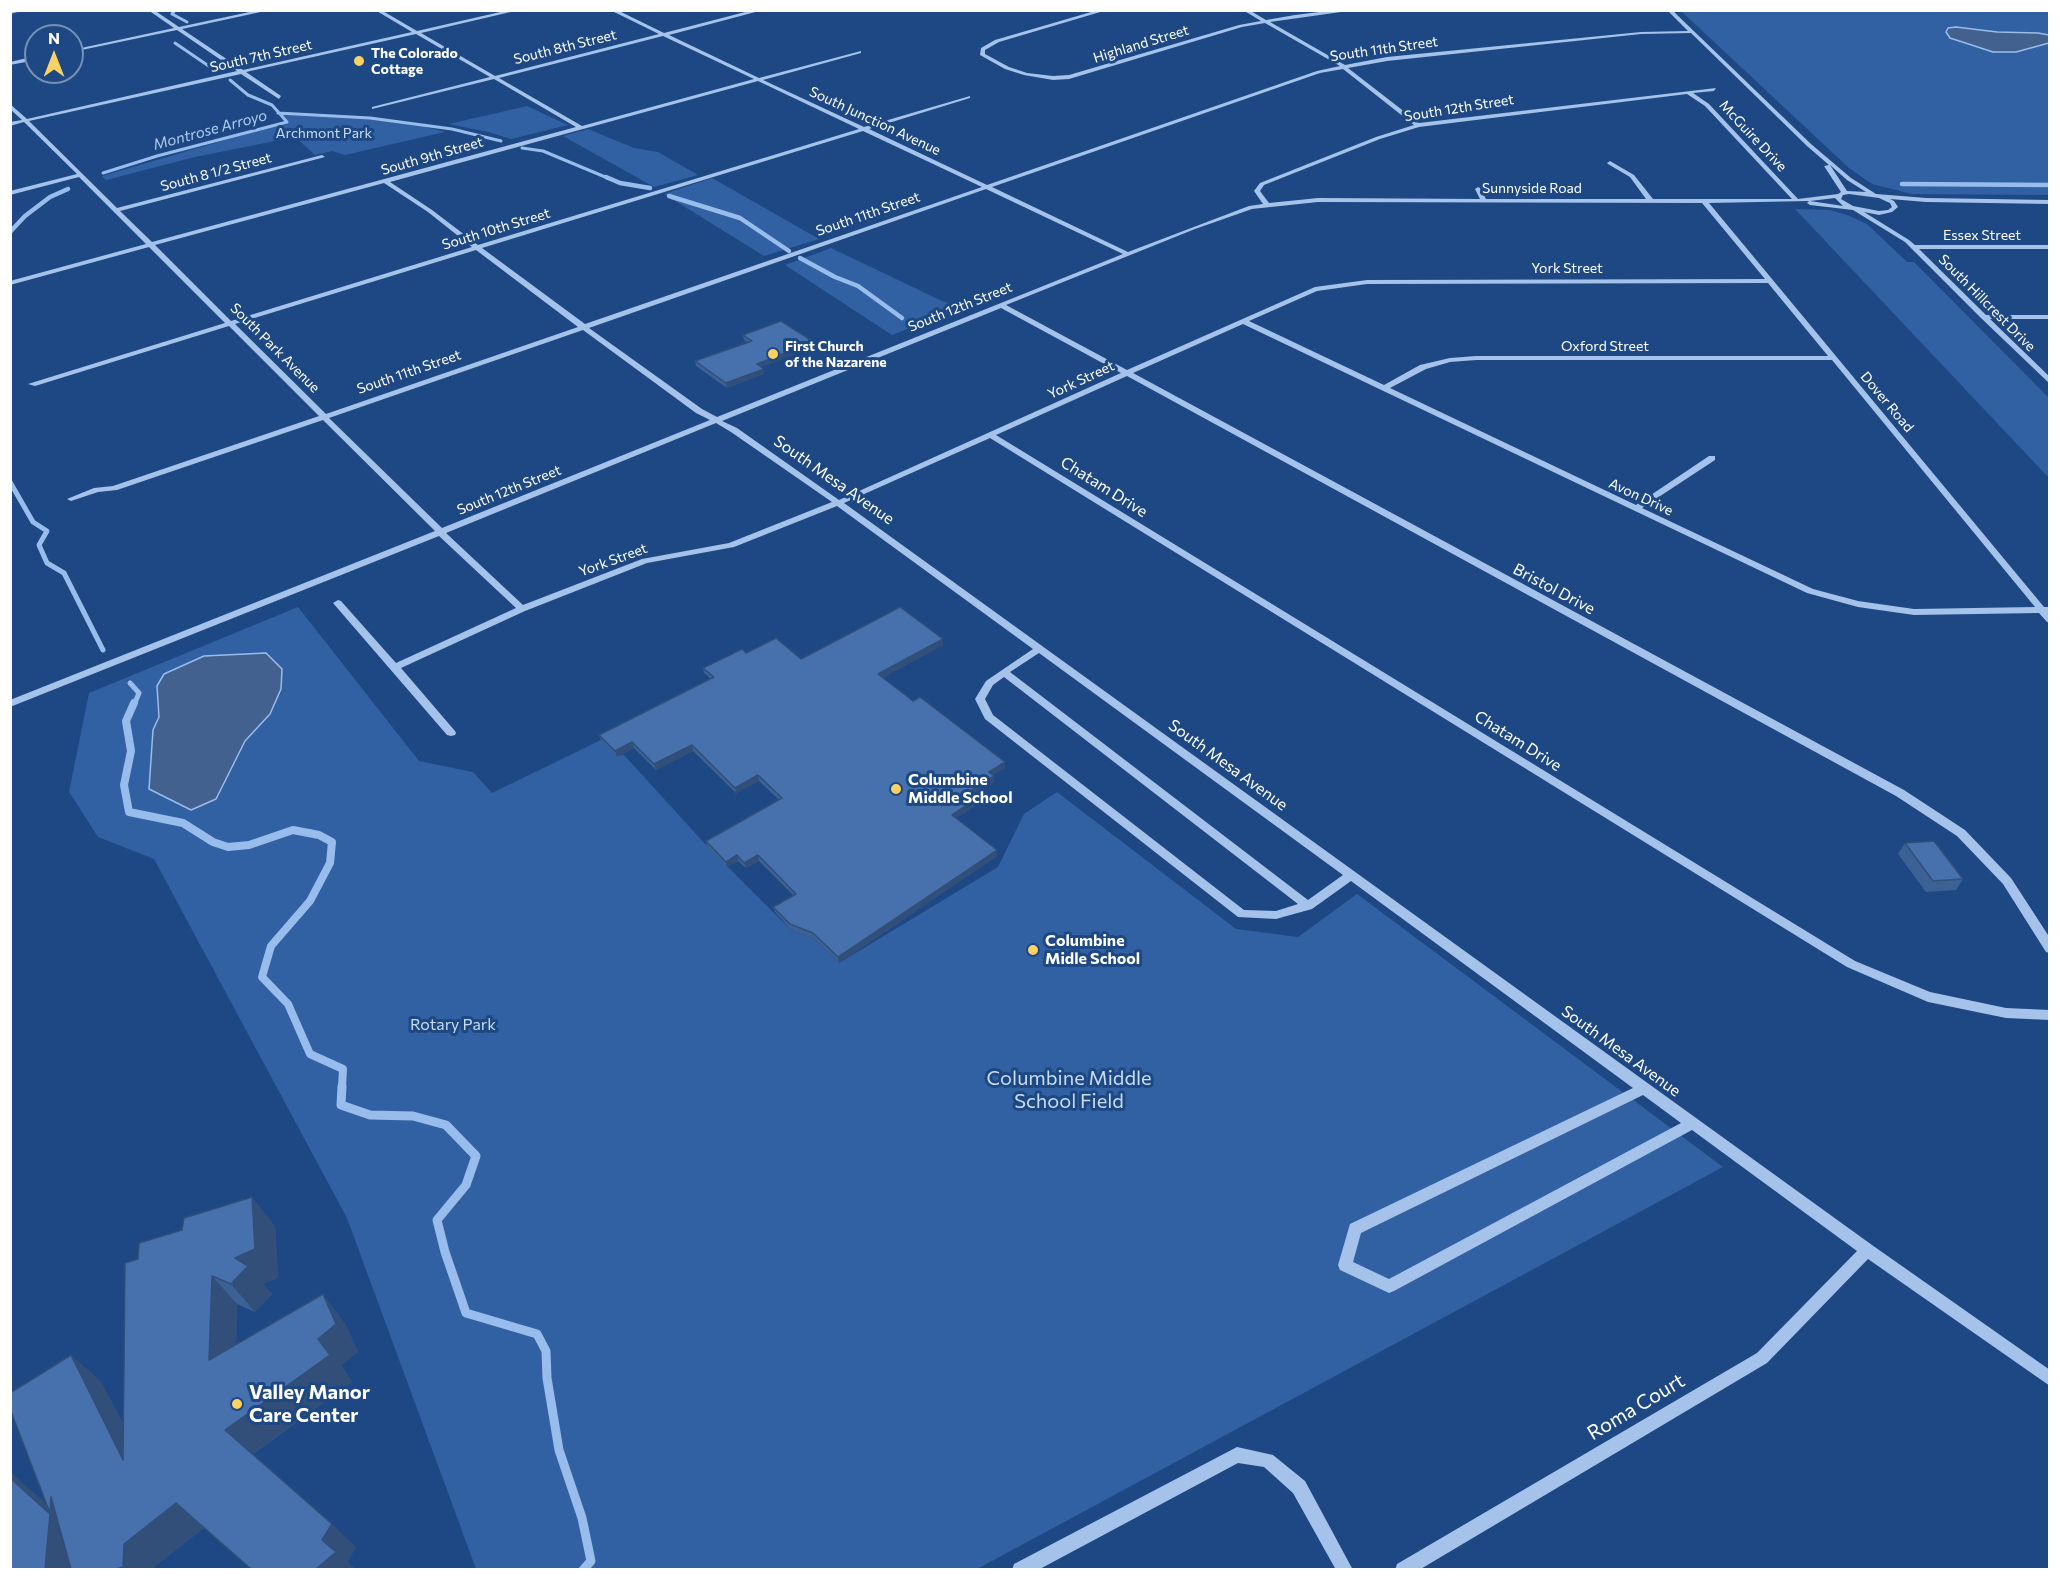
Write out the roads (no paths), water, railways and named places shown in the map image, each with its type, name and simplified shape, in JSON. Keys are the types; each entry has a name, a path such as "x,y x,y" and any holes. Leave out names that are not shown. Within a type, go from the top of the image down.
{"street":[{"path":"10,13 24,10"},
{"path":"150,10 279,97"},
{"path":"84,49 268,10"},
{"path":"377,10 580,127"},
{"name":"South 7th Street","path":"10,124 518,10"},
{"name":"South Junction Avenue","path":"612,10 1128,254"},
{"name":"South 8th Street","path":"374,108 761,10"},
{"path":"868,10 915,10"},
{"name":"Highland Street","path":"1105,10 997,41 983,49 982,55 1007,68 1040,77 1070,77 1263,21 1353,10"},
{"path":"1245,10 1343,67 1418,125"},
{"path":"1669,10 1809,145 1849,178 1874,194 1985,202 2049,202"},
{"name":"South 11th Street","path":"71,499 97,490 114,488 1299,79 1343,67 1387,59 1641,33 1691,32"},
{"name":"South 9th Street","path":"10,283 385,182 756,78 859,52"},
{"name":"South 12th Street","path":"10,704 1233,212 1266,204 1257,191 1262,184 1378,138 1418,125 1714,89"},
{"name":"McGuire Drive","path":"1688,92 1707,105 1797,201"},
{"name":"South 10th Street","path":"32,384 968,97"},
{"name":"South Park Avenue","path":"10,105 441,532 522,609"},
{"path":"1809,145 1839,182 1842,194 1841,203 1907,241"},
{"name":"South 8 1/2 Street","path":"117,210 322,157"},
{"path":"1610,163 1632,176 1651,201"},
{"path":"10,193 81,175"},
{"name":"South Mesa Avenue","path":"385,182 478,247 699,411 734,430 838,503 1867,1250 2049,1379"},
{"path":"1478,189 1484,200"},
{"name":"Sunnyside Road","path":"1797,201 1842,194 1874,194"},
{"path":"1882,196 1898,208"},
{"name":"Sunnyside Road","path":"1266,204 1318,200 1797,201 1875,213 1898,208"},
{"name":"Dover Road","path":"1704,201 1832,358 2045,610 2049,620"},
{"path":"1898,208 1985,202"},
{"path":"1898,208 1893,221 1907,241"},
{"name":"South Hillcrest Drive","path":"1907,241 2049,382"},
{"name":"Essex Street","path":"1914,248 2049,248"},
{"name":"York Street","path":"395,667 522,609 645,561 731,545 838,503 992,436 1314,289 1357,282 1771,281"},
{"name":"Bristol Drive","path":"1001,305 1900,793 1961,833 2007,881 2049,949"},
{"path":"1983,317 2049,317"},
{"name":"Avon Drive","path":"1243,321 1810,591 1858,604 1914,612 2045,610"},
{"name":"Oxford Street","path":"1385,388 1423,367 1450,360 1476,358 1832,358"},
{"name":"Chatam Drive","path":"992,436 1851,964 1928,997 2006,1013 2049,1016"},
{"path":"1635,509 1712,458"},
{"path":"338,603 451,733"},
{"path":"1040,649 989,683 980,699 989,717 1242,914 1276,915 1308,906 1351,875"},
{"path":"1004,672 1308,906"},
{"path":"1645,1088 1355,1229 1345,1264 1389,1286 1692,1123"},
{"name":"Roma Court","path":"1403,1569 1761,1358 1867,1250"},
{"path":"1020,1569 1237,1455 1268,1460 1299,1487 1345,1569"}],"waterway":[{"name":"Montrose Arroyo","path":"175,10 172,14 187,22"},
{"name":"Montrose Arroyo","path":"175,43 216,71"},
{"name":"Montrose Arroyo","path":"230,80 248,95 272,105 279,113"},
{"name":"Montrose Arroyo","path":"103,173 157,156 287,122 279,113"},
{"path":"279,113 370,118 452,129 501,141"},
{"path":"522,148 543,151 610,179"},
{"path":"606,177 620,183 650,188"},
{"path":"1902,184 2050,185"},
{"name":"Montrose Arroyo","path":"10,232 25,216 50,197 68,189"},
{"path":"669,196 740,218 789,251"},
{"path":"800,258 835,277 858,286 902,318"},
{"name":"Montrose Arroyo","path":"10,482 33,522 47,531 39,545 47,563 64,573 103,650"},
{"name":"Montrose Arroyo","path":"130,683 139,693 134,705"},
{"name":"Montrose Arroyo","path":"134,703 126,721 131,751 124,785 129,812 183,823 213,842 228,847 249,845 293,830 319,835 332,842 330,863 310,901 271,946 262,977 288,1004 310,1054 343,1069 342,1087"},
{"name":"Montrose Arroyo","path":"342,1086 341,1105 370,1115 413,1116 446,1125 476,1156 466,1185 437,1220 445,1252 466,1313 537,1334 546,1351 547,1378 559,1450 582,1518 591,1561 583,1570"}],"place":[{"name":"The Colorado Cottage","path":"359,61"},
{"name":"First Church of the Nazarene","path":"773,354"},
{"name":"Columbine Middle School","path":"896,789"},
{"name":"Columbine Midle School","path":"1033,950"},
{"name":"Valley Manor Care Center","path":"237,1404"}],"park label":[{"name":"Archmont Park","path":"324,133"},
{"name":"Rotary Park","path":"453,1025"},
{"name":"Columbine Middle School Field","path":"1069,1090"}]}
